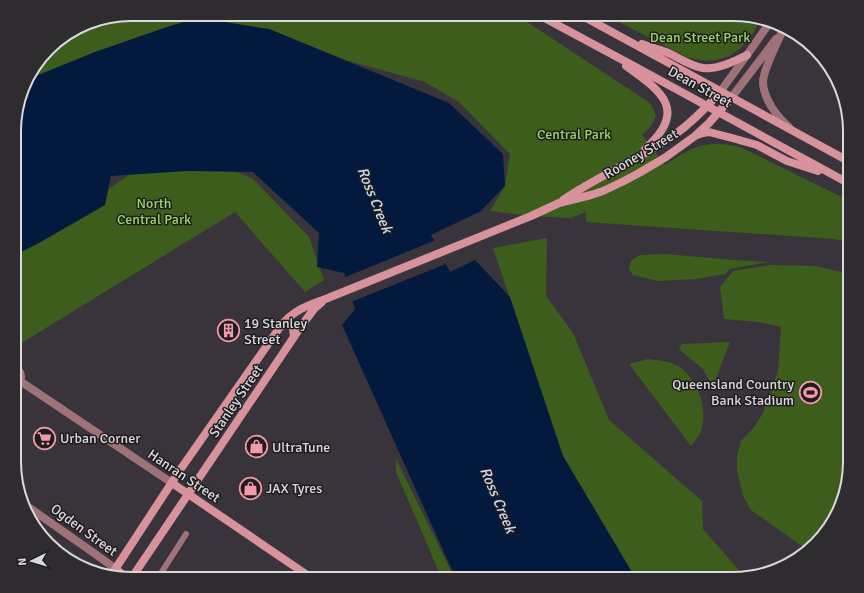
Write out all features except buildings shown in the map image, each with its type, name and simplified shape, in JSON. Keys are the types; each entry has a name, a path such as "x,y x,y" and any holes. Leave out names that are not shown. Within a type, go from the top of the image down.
{"main road":[{"name":"Dean Street","path":"550,21 843,180"},
{"name":"Dean Street","path":"592,21 730,98 843,158"},
{"path":"624,38 666,52 693,65 704,68 718,67 748,55"},
{"path":"595,45 632,70 654,88 667,107 668,115 666,124 660,134 631,161"},
{"name":"Rooney Street","path":"328,298 451,247 531,216 559,203 583,187 673,136 707,106 720,92"},
{"name":"Rooney Street","path":"559,203 591,195 624,181 666,157 709,123 730,98"},
{"path":"694,136 703,132 719,134 757,146 787,161 836,176"},
{"name":"Stanley Street","path":"115,571 172,483 280,327 286,320 302,308 328,298"},
{"name":"Stanley Street","path":"136,572 294,337 314,309 328,298"},
{"path":"280,327 287,325 291,326 294,331 294,337"},
{"name":"Hanran Street","path":"172,483 303,572"}],"street":[{"name":"Rooney Street","path":"720,92 767,27"},
{"name":"Rooney Street","path":"730,98 781,32"},
{"path":"782,33 765,71 763,83 764,89 768,101 778,117 802,136"},
{"name":"Hanran Street","path":"21,386 172,483"},
{"name":"Ogden Street","path":"31,509 92,551 112,570"}],"lane":[{"path":"162,572 186,534"}],"green space":[{"name":"Central Park","path":"188,21 173,25 95,52 36,76 53,53 82,32 117,22"},
{"name":"Central Park","path":"218,21 526,21 650,103 656,115 652,124 642,135 665,165 683,154 701,146 718,144 740,147 843,198 843,241 835,239 586,222 586,212 571,218 531,216 490,211 505,186 510,154 459,102 425,82 345,60 269,29"},
{"name":"Dean Street Park","path":"617,21 740,21 758,24 754,32 740,49 729,56 717,60 704,61 686,57"},
{"name":"North Central Park","path":"145,164 221,165 253,179 309,237 324,280 305,292 235,212 21,343 21,249"},
{"path":"547,238 546,296 573,333 609,420 702,501 703,529 740,571 632,572 563,456 493,248"},
{"path":"664,254 768,262 730,269 725,274 696,279 658,281 633,275 629,269 632,260 640,255"},
{"name":"Queensland Country Bank Stadium","path":"770,265 816,266 843,272 843,469 841,483 835,504 828,517 811,540 803,547 751,510 743,496 737,470 737,455 741,441 755,426 763,413 778,371 781,327 758,322 724,319 720,287 733,271"},
{"path":"730,342 713,386 702,368 681,351 679,347 682,344"},
{"path":"648,359 659,360 676,365 690,377 700,395 703,424 700,433 691,446 629,364"},
{"path":"396,459 452,572 439,572 396,472"}],"water":[{"name":"Ross Creek","path":"188,21 218,21 269,29 449,103 503,154 505,186 481,211 431,235 450,272 475,260 510,297 563,456 632,572 453,572 342,325 355,309 344,273 317,267 319,233 253,172 187,171 111,176 105,205 21,252 22,117 29,89 36,76 95,52"}],"pier":[{"path":"436,240 448,263 351,302 343,278"}],"place":[{"name":"19 Stanley Street","path":"228,331"},
{"name":"Queensland Country Bank Stadium","path":"810,392"},
{"name":"Urban Corner","path":"45,438"},
{"name":"UltraTune","path":"257,447"},
{"name":"JAX Tyres","path":"250,488"}]}
